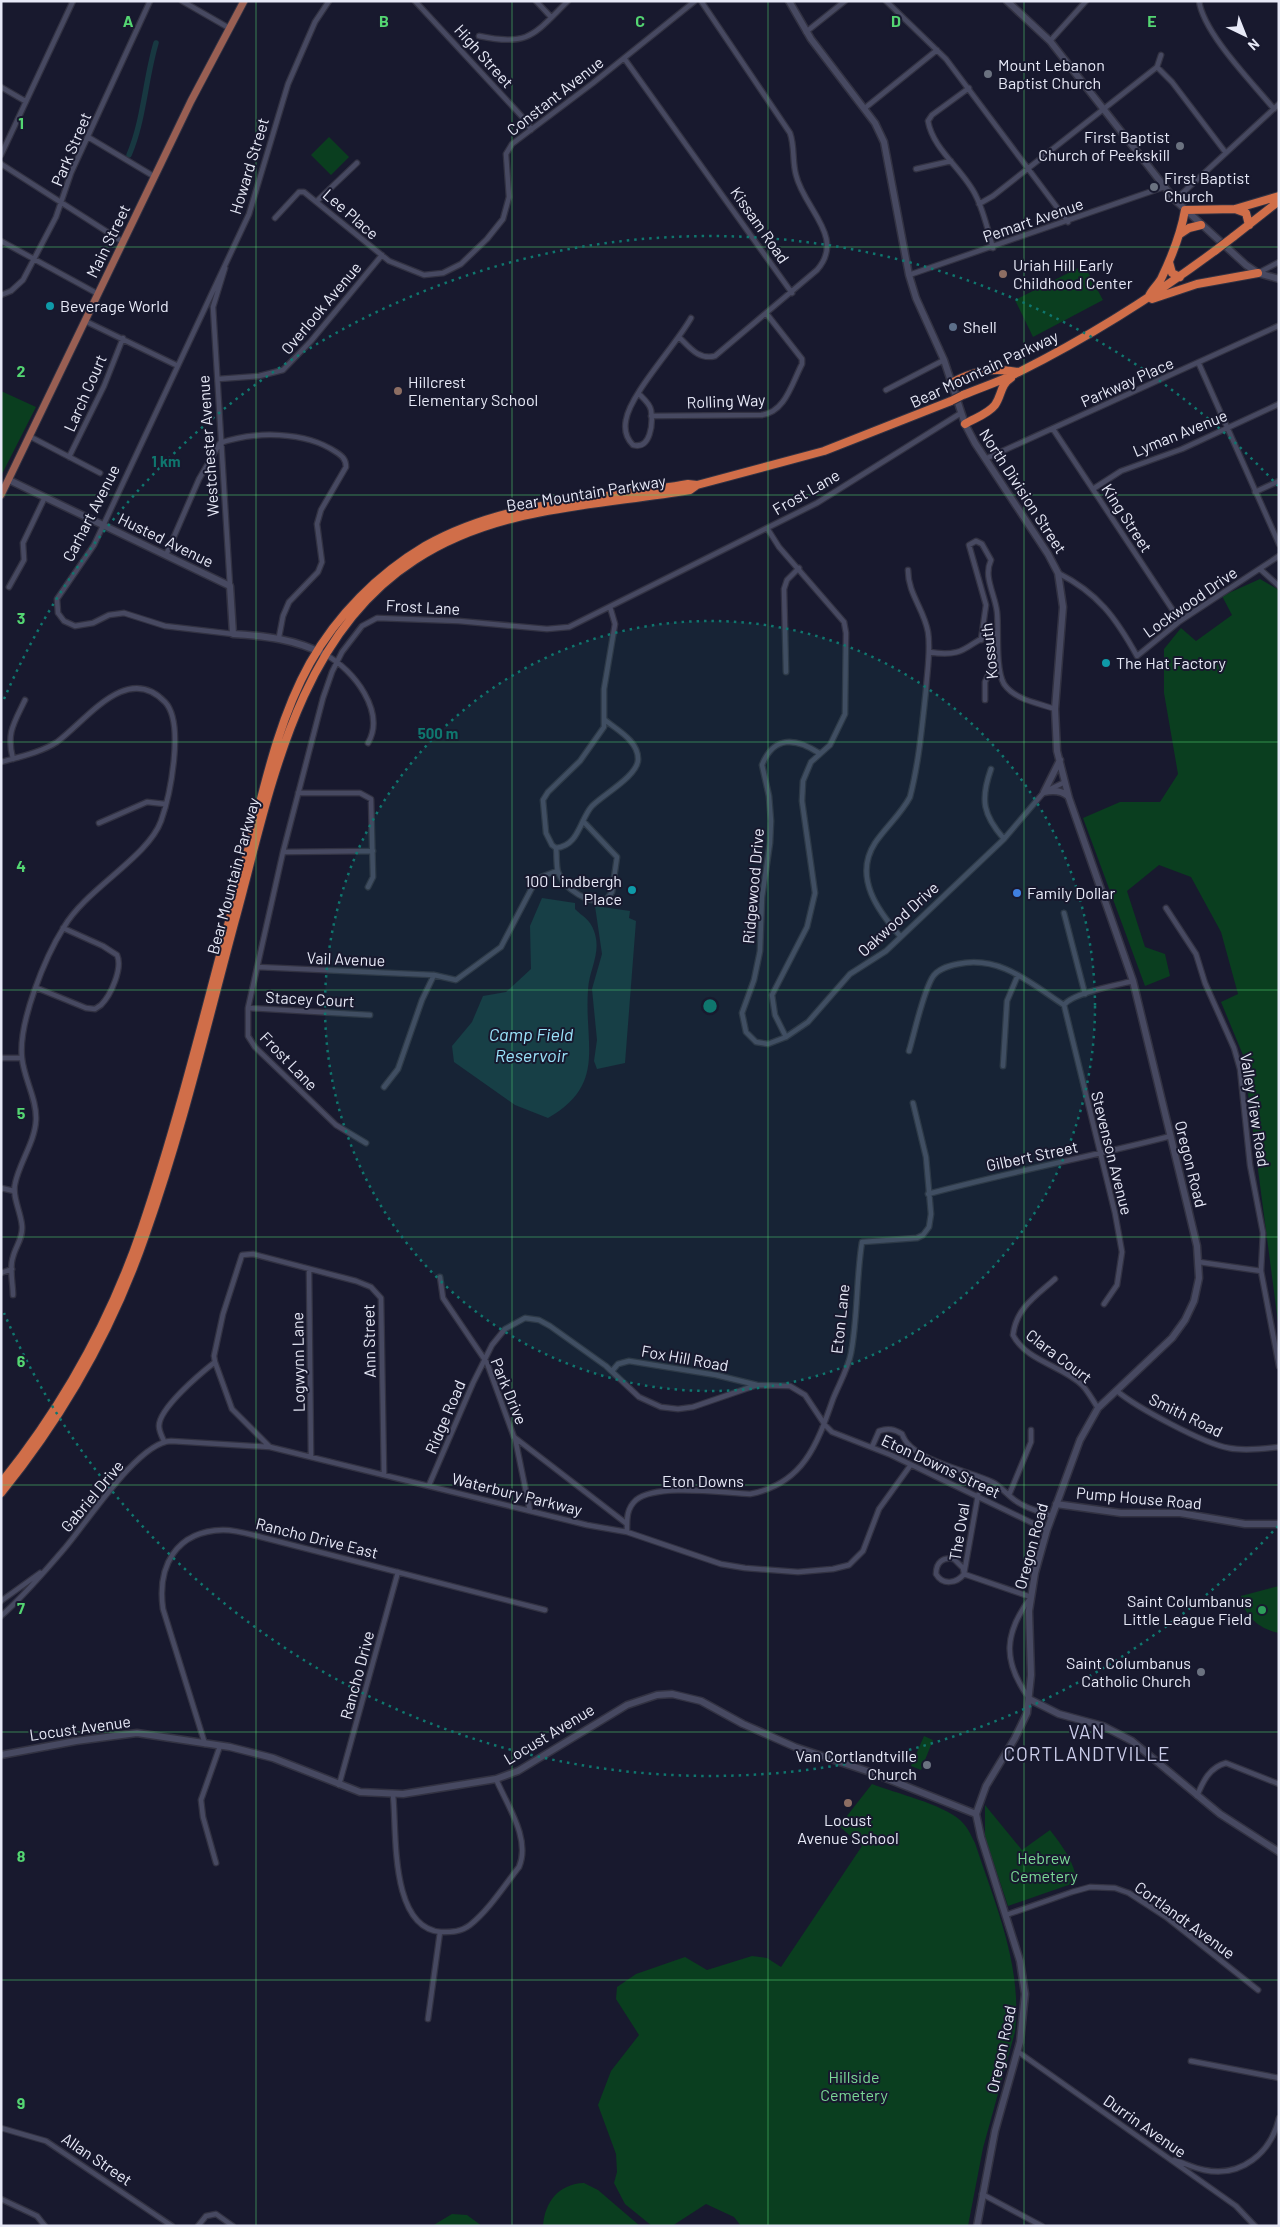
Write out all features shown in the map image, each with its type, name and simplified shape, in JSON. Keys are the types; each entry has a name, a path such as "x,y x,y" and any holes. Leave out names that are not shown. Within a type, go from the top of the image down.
{"highway":[{"path":"1258,273 1197,284 1156,299 1148,299 1169,262 1180,234 1185,210 1235,209 1279,196"},
{"name":"Bear Mountain Parkway","path":"1,1493 42,1439 84,1375 113,1318 135,1265 170,1159 278,761 296,714 326,655 353,616 380,586 414,560 453,538 488,525 522,515 683,491 697,485 824,451 951,401 1018,372 1148,299 1180,277 1279,201"},
{"path":"1235,209 1246,213 1249,225"},
{"path":"1180,234 1189,228 1201,225"},
{"path":"1169,262 1172,273 1180,277"},
{"path":"951,383 983,370 1018,372"},
{"path":"983,370 993,382"},
{"path":"965,424 987,412 998,398 1003,384 1018,372"},
{"path":"977,389 994,389 998,398"},
{"name":"Bear Mountain Parkway","path":"1,1483 41,1431 81,1368 106,1318 128,1266 174,1124 280,738 295,694 318,651 339,621 373,583 410,555 452,533 486,519 531,507 688,484 697,485"}],"main road":[{"name":"Main Street","path":"1,495 123,242 244,1"}],"street":[{"path":"1,155 73,1"},
{"name":"Park Street","path":"1,295 18,286 62,204 71,173 150,1"},
{"path":"182,1 229,28"},
{"name":"Howard Street","path":"176,365 255,200 282,102 302,50 318,16 329,1"},
{"name":"High Street","path":"415,1 527,122 531,130"},
{"path":"536,1 551,17"},
{"path":"479,36 522,40 536,33 568,1"},
{"name":"Constant Avenue","path":"382,256 424,275 444,273 461,264 488,239 503,219 509,197 506,154 512,144 695,1"},
{"path":"680,338 699,355 704,357 715,356 792,293 824,262 828,250 827,235 796,176 794,142 790,132 701,1"},
{"name":"North Division Street","path":"790,1 806,32 876,123 884,142 916,298 944,360 965,424 985,460 1048,554 1058,573 1063,612 1055,709 1060,760 1069,798 1108,908"},
{"path":"806,32 845,1"},
{"path":"886,1 937,50 969,88 1068,222"},
{"path":"1006,1 1050,40 1175,200 1246,265 1258,273 1279,279"},
{"path":"1050,40 1086,1"},
{"path":"1199,1 1204,20 1274,109"},
{"path":"865,108 937,50"},
{"path":"979,204 993,196 1157,67 1161,56"},
{"name":"Kissam Road","path":"624,58 792,293"},
{"path":"1157,67 1172,82 1226,153"},
{"path":"1,87 25,101"},
{"path":"969,88 929,118 929,128 976,195 993,248"},
{"path":"1175,200 1279,104"},
{"path":"88,137 155,177"},
{"path":"916,169 951,161"},
{"path":"317,201 357,162"},
{"path":"1,164 123,242"},
{"name":"Pemart Avenue","path":"910,276 1164,187"},
{"name":"Lee Place","path":"276,218 299,192 304,192 382,256"},
{"path":"1,241 98,294"},
{"name":"Overlook Avenue","path":"218,379 259,376 283,370 311,341 382,256"},
{"name":"Westchester Avenue","path":"228,259 213,307 232,634"},
{"path":"1258,273 1279,262"},
{"name":"Rolling Way","path":"651,416 761,415 774,411 782,404 802,364 802,359 766,313"},
{"path":"639,394 649,405 651,416 648,441 642,446 633,445 626,435 626,421 639,394 680,338 691,318"},
{"path":"85,321 176,365"},
{"name":"Parkway Place","path":"985,460 1199,364 1278,326"},
{"name":"Larch Court","path":"69,457 104,386 123,338"},
{"path":"886,390 944,360"},
{"path":"1199,364 1279,544"},
{"name":"Carhart Avenue","path":"176,365 103,525 86,558 57,599 56,607 64,621 75,626 81,626 109,615 124,613 171,627 279,638 326,655"},
{"name":"Lyman Avenue","path":"1093,489 1121,470 1169,455 1279,404"},
{"name":"Frost Lane","path":"366,1143 336,1125 255,1047 248,1036 248,1008 256,968 283,852 323,698 336,662 356,632 367,621 377,618 557,628 581,622 816,503 961,413"},
{"name":"King Street","path":"1053,430 1180,621"},
{"path":"29,436 100,473"},
{"path":"166,555 199,479 220,443 255,437 300,437 317,441 338,453 344,460 346,467 321,510 317,524 322,562 318,572 294,595 285,608 279,638"},
{"name":"Husted Avenue","path":"9,480 230,586"},
{"path":"1255,492 1279,481"},
{"path":"8,587 24,560 23,543 45,497"},
{"path":"767,528 779,546 823,595 846,627 845,714 830,745 819,753 806,774 802,790 806,831 815,882 811,916 772,996 775,1015 786,1037"},
{"name":"Kossuth","path":"981,640 986,605 969,545 976,541 982,544 991,560 987,570 997,611 998,653 1001,676 1013,693 1055,709"},
{"path":"1260,569 1279,556"},
{"path":"786,672 784,590 787,580 799,568"},
{"name":"Lockwood Drive","path":"1058,573 1072,580 1107,608 1137,656 1180,621 1260,569 1279,586"},
{"path":"900,936 886,920 870,893 868,870 875,843 906,805 910,797 922,728 929,652 926,622 908,585 908,570"},
{"path":"583,821 617,857 612,892 603,901 585,898 567,885 557,871 556,848 552,845 546,834 543,800 548,792 580,761 602,733 605,720 604,689 615,624 610,607"},
{"path":"929,652 942,654 960,652 981,640 997,634"},
{"path":"985,700 985,682 998,653"},
{"path":"326,655 355,681 370,703 374,725 368,743"},
{"path":"1,762 55,743 96,707 117,694 146,688 157,694 172,711 174,739 171,788 160,823 144,846 82,902 63,928 37,988 22,1031 22,1058 35,1108 36,1120 14,1191 22,1228 21,1241 12,1260 13,1295"},
{"path":"13,759 10,748 10,731 25,700"},
{"path":"556,848 570,842 592,806 632,774 637,766 638,756 633,744 605,720"},
{"name":"Ridgewood Drive","path":"786,1037 768,1044 761,1044 752,1040 743,1028 742,1013 760,951 762,897 770,843 770,805 762,765 771,750 790,741 804,743 819,753"},
{"path":"1060,760 1044,792 1064,792 1069,798"},
{"path":"991,769 988,779 985,812 989,822 1004,839"},
{"name":"Oakwood Drive","path":"786,1037 819,1012 839,985 850,974 870,963 1004,839 1044,792 1065,782"},
{"path":"298,792 360,793 366,795 372,804 373,877 368,887"},
{"path":"99,823 147,802 166,804"},
{"path":"283,852 373,851"},
{"name":"Vail Avenue","path":"256,968 434,975 456,980 501,947 535,882 541,877 557,871"},
{"name":"Oregon Road","path":"977,2226 995,2131 1017,2051 1025,1994 1020,1961 981,1837 976,1814 986,1786 1023,1723 1029,1699 1031,1597 1037,1564 1056,1504 1087,1424 1098,1408 1172,1338 1186,1320 1197,1292 1199,1262 1197,1246 1133,981 1108,908"},
{"name":"Valley View Road","path":"1166,908 1196,954 1205,983 1234,1048 1240,1069 1250,1165 1263,1233 1261,1271 1279,1366"},
{"path":"1064,913 1085,994"},
{"path":"37,988 89,1009 101,1005 119,968 117,955 104,946 63,928"},
{"path":"909,1051 932,978 942,968 973,960 1002,966 1064,1005 1068,1000 1085,994 1133,981"},
{"path":"384,1088 398,1070 422,1000 434,975"},
{"path":"1002,1066 1007,1000 1018,975"},
{"name":"Stevenson Avenue","path":"1064,1005 1122,1252 1117,1285 1104,1304"},
{"name":"Stacey Court","path":"248,1008 370,1015"},
{"path":"1,1058 22,1058"},
{"path":"913,1103 924,1142 928,1194"},
{"name":"Gilbert Street","path":"928,1194 998,1175 1100,1154 1171,1136"},
{"path":"1,1188 14,1191"},
{"name":"Eton Lane","path":"825,1425 851,1353 862,1242 917,1238 923,1235 930,1222 928,1194"},
{"name":"Ann Street","path":"215,1362 214,1356 223,1314 241,1257 247,1253 308,1268 371,1287 381,1298 384,1475"},
{"path":"1199,1262 1261,1271"},
{"name":"Logwynn Lane","path":"308,1268 311,1456"},
{"path":"1,1273 12,1269"},
{"name":"Park Drive","path":"440,1277 443,1298 493,1375 514,1437 627,1524"},
{"name":"Clara Court","path":"1055,1279 1023,1307 1017,1315 1013,1335 1016,1340 1033,1354 1083,1386 1098,1408"},
{"name":"Fox Hill Road","path":"484,1360 492,1345 505,1329 525,1318 532,1318 550,1326 612,1372 639,1397 651,1403 671,1409 693,1407 757,1386"},
{"name":"Ridge Road","path":"429,1485 484,1360"},
{"name":"Fox Hill Road","path":"612,1372 618,1364 629,1361 716,1374 757,1386 790,1386 799,1390 811,1403 825,1425"},
{"path":"164,1441 159,1428 164,1414 196,1376 215,1362 232,1408 270,1447"},
{"name":"Smith Road","path":"1117,1390 1142,1408 1221,1446 1237,1450 1279,1447"},
{"name":"Eton Downs Street","path":"825,1425 832,1432 872,1447 910,1466 978,1495 1047,1530"},
{"name":"Eton Downs","path":"627,1524 626,1517 636,1500 656,1492 750,1494 774,1486 789,1478 809,1456 825,1425"},
{"path":"872,1447 879,1432 891,1429 902,1434 905,1443 917,1451 988,1480 1002,1488 1016,1502 1052,1516"},
{"path":"1009,1495 1031,1442 1032,1430"},
{"path":"514,1437 530,1510"},
{"name":"Waterbury Parkway","path":"164,1441 270,1447 626,1532 721,1564 798,1572 844,1568 861,1555 879,1509 910,1466"},
{"name":"Gabriel Drive","path":"1,1616 23,1596 130,1468 144,1454 164,1441"},
{"name":"The Oval","path":"964,1574 963,1568 954,1559 944,1558 936,1568 938,1578 948,1582 958,1580 964,1574 978,1495"},
{"name":"Pump House Road","path":"1056,1504 1122,1513 1180,1513 1245,1524 1279,1524"},
{"path":"626,1532 627,1524"},
{"name":"Rancho Drive East","path":"205,1744 162,1602 163,1572 178,1548 202,1533 225,1530 249,1534 545,1610"},
{"name":"Gabriel Drive","path":"1,1601 43,1571"},
{"name":"Rancho Drive","path":"339,1785 398,1572"},
{"name":"The Oval","path":"964,1574 1031,1597"},
{"path":"1031,1597 1020,1612 1015,1624 1009,1659 1015,1677 1029,1699 1059,1714 1103,1726 1123,1736 1147,1751 1220,1814 1279,1852"},
{"name":"Locust Avenue","path":"1,1755 67,1742 137,1733 220,1746 286,1762 360,1792 393,1794 496,1779 518,1770 627,1705 657,1695 672,1694 701,1702 743,1724 795,1746 870,1772 976,1814"},
{"path":"216,1863 203,1818 201,1800 220,1746"},
{"path":"1197,1796 1211,1771 1218,1765 1226,1763 1279,1784"},
{"path":"393,1794 396,1864 408,1907 423,1924 440,1932 462,1930 473,1922 520,1867 522,1860 522,1841 496,1779"},
{"name":"Cortlandt Avenue","path":"1006,1915 1090,1887 1115,1888 1129,1893 1166,1917 1258,1990"},
{"path":"428,2018 440,1932"},
{"name":"Durrin Avenue","path":"1017,2051 1236,2206 1255,2226"},
{"path":"1190,2061 1279,2078"},
{"path":"1168,2158 1204,2170 1236,2169 1248,2164 1267,2148 1273,2139 1279,2118"},
{"name":"Allan Street","path":"1,2128 46,2140 171,2226"},
{"path":"982,2194 1042,2226"},
{"path":"1,2199 37,2216 45,2226"},
{"path":"198,2226 210,2214 216,2214 234,2226"}],"green space":[{"path":"329,137 349,157 331,175 311,155"},
{"path":"1084,265 1103,300 1033,337 1015,300"},
{"path":"1,391 36,407 1,476"},
{"path":"1260,579 1279,590 1279,1330 1243,1055 1221,1002 1238,994 1221,932 1191,877 1159,865 1127,891 1145,947 1165,954 1170,976 1145,986 1083,818 1120,802 1160,802 1178,774 1164,693 1164,649 1181,628 1196,641 1232,615 1222,596"},
{"name":"Saint Columbanus Little League Field","path":"1279,1586 1279,1633 1259,1625 1245,1610 1241,1596"},
{"path":"924,1736 933,1740 921,1770 911,1766"},
{"name":"Hillside Cemetery","path":"872,1784 942,1809 952,1814 965,1825 975,1843 1006,1936 1015,1984 1015,2032 983,2148 968,2226 741,2226 734,2217 706,2204 672,2226 652,2226 625,2204 614,2183 617,2172 616,2154 598,2105 611,2071 639,2035 616,1999 617,1987 636,1974 685,1957 707,1970 752,1956 767,1958 781,1967 862,1846 839,1826"},
{"name":"Hebrew Cemetery","path":"985,1805 1022,1850 1050,1830 1071,1861 1077,1882 1008,1906 985,1837"},
{"path":"584,2183 598,2190 640,2226 543,2226 547,2209 555,2196 567,2187"},
{"path":"452,2214 467,2215 482,2226 432,2226"}],"water":[{"name":"Camp Field Reservoir","path":"542,898 575,903 575,909 592,927 597,947 588,990 589,1062 586,1077 579,1091 566,1105 548,1118 515,1105 454,1062 452,1046 472,1022 483,996 506,992 531,969 530,926"},
{"name":"Camp Field Reservoir","path":"595,906 630,911 629,918 636,921 625,1063 597,1069 594,1061 597,1040 592,989 602,954"}],"waterway":[{"path":"129,155 138,128 156,43"}],"place":[{"name":"Mount Lebanon Baptist Church","path":"988,74"},
{"name":"First Baptist Church of Peekskill","path":"1180,146"},
{"name":"First Baptist Church","path":"1154,187"},
{"name":"Uriah Hill Early Childhood Center","path":"1003,274"},
{"name":"Beverage World","path":"50,306"},
{"name":"Shell","path":"953,327"},
{"name":"Hillcrest Elementary School","path":"398,391"},
{"name":"The Hat Factory","path":"1106,663"},
{"name":"100 Lindbergh Place","path":"632,890"},
{"name":"Family Dollar","path":"1017,893"},
{"name":"Saint Columbanus Little League Field","path":"1262,1610"},
{"name":"Saint Columbanus Catholic Church","path":"1201,1672"},
{"name":"Van Cortlandtville Church","path":"927,1765"},
{"name":"Locust Avenue School","path":"848,1803"}],"district":[{"name":"VAN CORTLANDTVILLE","path":"1087,1743"}]}
